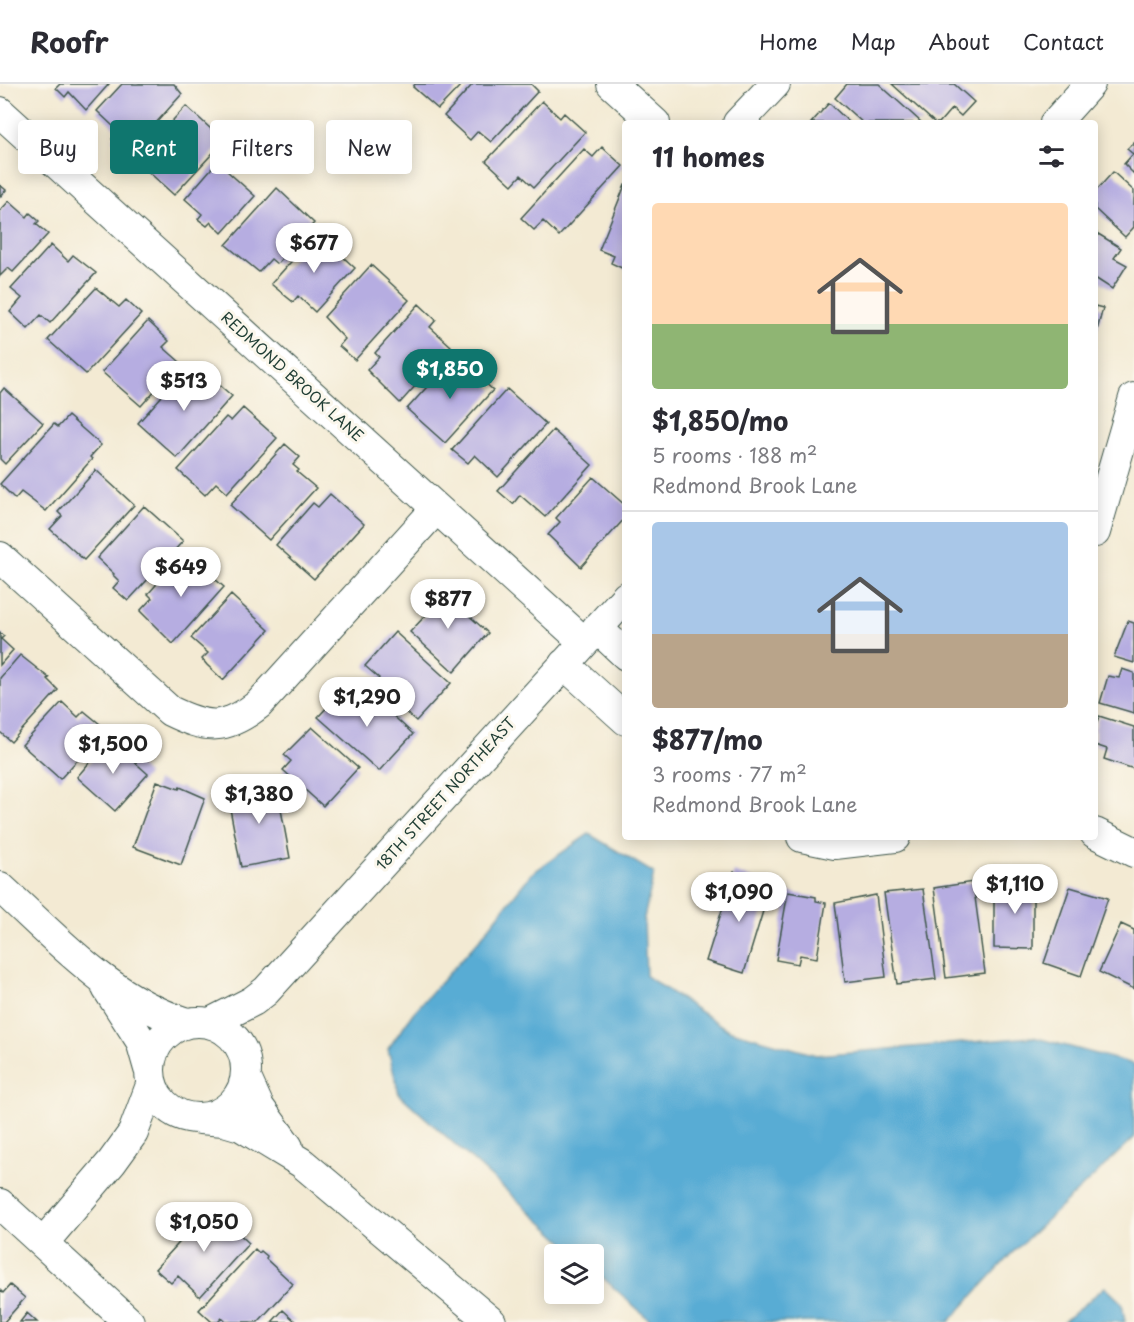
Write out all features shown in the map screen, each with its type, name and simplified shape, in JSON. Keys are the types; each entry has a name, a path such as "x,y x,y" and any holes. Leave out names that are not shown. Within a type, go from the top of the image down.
{"street":[{"path":"612,84 652,120"},
{"path":"741,120 775,84"},
{"path":"1058,120 1090,84"},
{"name":"REDMOND BROOK LANE","path":"0,112 582,645 622,713"},
{"path":"1098,522 1134,398"},
{"path":"0,557 170,711 197,724 222,724 242,718 259,704 436,509"},
{"name":"18TH STREET NORTHEAST","path":"244,1065 252,1019 266,991 622,601"},
{"name":"REDMOND BROOK LANE","path":"582,645 622,654"},
{"path":"1098,834 1134,852"},
{"path":"816,840 835,844 869,840"},
{"path":"0,887 98,976 142,1005 164,1016 199,1023 230,1034 259,1107 302,1163"},
{"path":"98,976 141,1041 150,1077 164,1105 192,1118 224,1121 241,1126 302,1163 491,1322"},
{"name":"18TH STREET NORTHEAST","path":"199,1023 266,991"},
{"path":"43,1243 112,1162 133,1133 150,1077 152,1053 160,1039 172,1028 199,1023"},
{"path":"112,1162 138,1142 192,1118 216,1115 231,1107 241,1094 244,1065"},
{"path":"0,1204 129,1322"}],"water":[{"path":"589,834 654,873 644,918 646,976 728,1030 816,1055 1033,1037 1134,1064 1134,1138 1011,1254 949,1322 652,1322 604,1279 604,1244 566,1244 399,1094 388,1049 413,1013 479,940 531,874"},
{"path":"1105,1287 1122,1303 1125,1322 1063,1322"}],"building":[{"path":"60,84 109,84 86,110 69,92 65,97 56,88"},
{"path":"122,84 174,84 182,94 159,120 110,120 110,123 97,111"},
{"path":"415,84 462,84 438,109 413,87"},
{"path":"473,84 531,84 538,91 491,142 478,131 470,140 444,116"},
{"path":"847,84 879,84 919,120 860,120 835,98"},
{"path":"892,84 954,84 974,102 961,116 952,108 942,120 932,120"},
{"path":"542,101 560,118 564,113 585,132 534,187 521,175 512,185 486,161"},
{"path":"829,103 847,120 814,120"},
{"path":"186,106 210,128 210,156 198,169 198,120 173,120"},
{"path":"1134,142 1134,174 1124,164 1133,154 1127,149"},
{"path":"602,147 622,167 559,236 543,221 534,230 521,218 584,149 593,157"},
{"path":"210,170 210,174 230,174 255,196 222,233 211,222 207,226 198,219 202,214 185,199"},
{"path":"1113,172 1134,191 1134,227 1125,237 1098,212 1098,189"},
{"path":"151,174 193,174 174,195"},
{"path":"0,185 6,190 0,197"},
{"path":"277,188 314,223 277,264 271,259 259,272 226,245"},
{"path":"622,192 622,268 611,263 614,256 599,250"},
{"path":"9,201 27,217 30,213 39,221 36,224 48,234 13,272 8,268 0,276 0,211"},
{"path":"317,233 355,268 315,312 298,296 293,302 271,284"},
{"path":"1098,234 1121,248 1114,258 1127,265 1112,289 1098,280"},
{"path":"51,245 68,261 73,255 96,273 50,323 41,315 28,329 10,312 22,298 11,289"},
{"path":"371,265 409,300 355,360 339,346 345,339 324,317"},
{"path":"96,288 119,307 126,300 141,314 86,374 48,340"},
{"path":"419,304 436,320 430,327 451,346 400,403 367,370 379,357 375,353"},
{"path":"1098,307 1103,308 1098,327"},
{"path":"148,321 169,341 163,347 180,362 141,406 102,372"},
{"path":"455,356 493,390 445,443 407,409"},
{"path":"186,369 209,390 216,382 232,396 177,458 138,423"},
{"path":"4,388 43,423 5,464 0,459 0,393"},
{"path":"507,389 546,424 498,477 475,455 468,463 452,450"},
{"path":"243,408 277,438 227,493 216,483 205,495 178,470 226,417 231,421"},
{"path":"68,416 101,445 90,457 92,459 46,511 21,492 15,499 0,484 54,424 58,427"},
{"path":"553,430 592,465 545,517 520,495 513,504 498,491"},
{"path":"285,444 300,457 293,465 299,470 297,472 316,488 269,540 230,505"},
{"path":"96,470 134,505 84,560 50,529 62,516 58,512"},
{"path":"593,477 622,502 622,521 581,567 548,535 560,522 556,518"},
{"path":"330,494 364,524 314,579 276,545 313,503 318,507"},
{"path":"144,506 183,541 128,601 113,588 119,581 97,558"},
{"path":"185,552 224,587 173,644 140,611 152,598 148,594"},
{"path":"438,587 488,633 454,672 410,632 426,615 420,610"},
{"path":"231,595 269,630 223,680 202,659 208,653 191,638"},
{"path":"1128,621 1134,623 1134,663 1114,657"},
{"path":"395,632 451,683 416,721 374,684 379,678 365,666"},
{"path":"0,633 4,636 1,639 13,650 0,665"},
{"path":"20,655 49,678 47,679 58,690 11,742 0,732 0,678"},
{"path":"1122,669 1134,673 1134,713 1100,703 1108,676 1119,678"},
{"path":"361,686 413,734 379,771 318,717 333,701 341,708"},
{"path":"62,702 78,717 84,711 106,729 60,779 22,745"},
{"path":"1099,716 1134,727 1134,769 1104,759 1107,749 1098,746"},
{"path":"312,727 358,768 323,806 283,770 291,761 284,755"},
{"path":"109,740 121,751 125,746 134,754 130,758 148,774 115,811 77,777"},
{"path":"275,777 290,858 241,867 228,798 249,794 249,791 256,790 254,781"},
{"path":"157,781 179,789 180,787 205,798 181,865 133,847"},
{"path":"734,872 771,885 744,973 706,961"},
{"path":"1006,876 1033,876 1033,949 994,948 994,895 1006,895"},
{"path":"973,882 985,973 946,978 934,888"},
{"path":"1070,887 1108,898 1081,976 1044,963"},
{"path":"923,889 936,979 897,984 884,893"},
{"path":"788,892 816,897 816,901 826,903 817,958 800,955 798,964 776,960"},
{"path":"876,895 886,977 845,982 835,903"},
{"path":"1121,924 1134,930 1134,989 1099,972"},
{"path":"211,1208 214,1212 217,1209 224,1215 222,1218 249,1243 200,1297 178,1276 171,1283 155,1269"},
{"path":"255,1249 267,1256 266,1259 293,1284 258,1322 226,1322 222,1318 218,1322 212,1322 199,1310"},
{"path":"10,1285 25,1298 4,1322 0,1322 0,1290 3,1293"},
{"path":"283,1310 296,1322 272,1322"},
{"path":"27,1313 37,1322 20,1322"}]}
